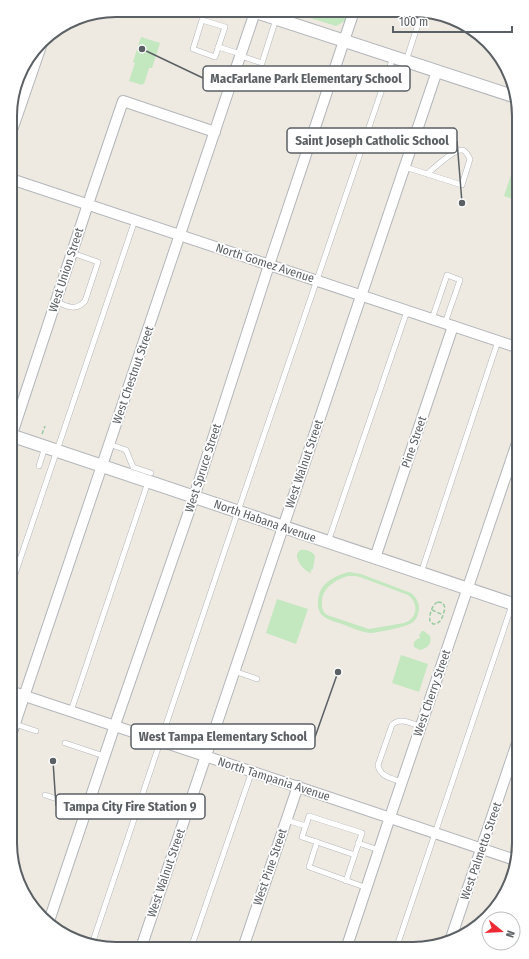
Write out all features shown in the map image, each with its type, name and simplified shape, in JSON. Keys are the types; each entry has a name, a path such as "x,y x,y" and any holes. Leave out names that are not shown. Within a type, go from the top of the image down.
{"street":[{"name":"West Chestnut Street","path":"17,718 241,55 252,17"},
{"path":"273,17 510,95"},
{"name":"West Spruce Street","path":"51,917 104,756 194,497 269,265 352,17"},
{"path":"17,112 35,59"},
{"name":"West Walnut Street","path":"143,942 437,71"},
{"name":"West Union Street","path":"17,419 123,101 215,132"},
{"name":"North Gomez Avenue","path":"17,180 512,346"},
{"name":"Pine Street","path":"375,558 449,324"},
{"name":"North Habana Avenue","path":"17,438 44,440 57,450 102,466 146,476 194,497 512,604"},
{"name":"West Cherry Street","path":"348,942 512,458"},
{"name":"North Tampania Avenue","path":"17,694 298,786 511,858"},
{"name":"West Palmetto Street","path":"452,934 512,757"},
{"name":"West Pine Street","path":"244,942 298,786"}],"lane":[{"path":"218,47 262,63 276,18"},
{"path":"406,61 420,18"},
{"path":"202,20 225,27 218,47 215,57 193,49 202,20"},
{"path":"93,940 393,56"},
{"path":"405,167 427,174 462,185 470,159 465,151 457,151 427,174"},
{"path":"17,568 134,220"},
{"path":"56,302 73,308 81,305 85,301 98,262 72,253"},
{"path":"432,319 447,275 460,280 449,324"},
{"path":"328,542 407,311"},
{"path":"421,573 498,341"},
{"path":"39,466 44,440"},
{"path":"70,711 146,476 133,467 126,450 109,444"},
{"path":"398,942 512,614"},
{"path":"234,671 257,679"},
{"path":"402,782 383,775 379,771 378,765 392,725 395,722 402,720 421,727"},
{"path":"17,725 36,731"},
{"path":"65,743 104,756"},
{"path":"193,942 252,771"},
{"path":"45,795 87,809"},
{"path":"346,881 355,855 358,843 362,833 309,816 302,837 355,855"},
{"path":"286,820 306,826"},
{"path":"317,842 308,867 367,888"},
{"path":"358,843 379,850"}],"path":[{"path":"44,440 45,426"},
{"path":"436,599 436,603 433,606 429,617 430,621 435,624 441,620 445,608 440,602 436,603"},
{"path":"432,610 443,615"}],"green space":[{"path":"307,17 347,17 345,21 336,26"},
{"path":"141,37 160,43 152,68 149,68 144,84 142,85 129,81"},
{"path":"512,172 512,199 504,196"},
{"path":"300,550 309,551 315,556 311,573 299,563 297,554"},
{"path":"349,572 361,574 411,593 417,600 419,606 417,616 413,622 405,626 372,633 360,631 326,618 318,608 321,590 323,586 335,577","holes":["348,576 355,576 408,595 412,598 415,606 412,618 404,623 369,629 327,615 322,607 322,598 326,589 338,580"]},
{"path":"277,599 308,609 296,644 266,633"},
{"path":"422,631 430,636 430,643 427,647 420,650 414,647 414,642 419,639 419,635"},
{"path":"401,655 428,664 419,692 392,683"}],"place":[{"name":"MacFarlane Park Elementary School","path":"142,49"},
{"name":"Saint Joseph Catholic School","path":"462,203"},
{"name":"West Tampa Elementary School","path":"338,672"},
{"name":"Tampa City Fire Station 9","path":"53,761"}]}
